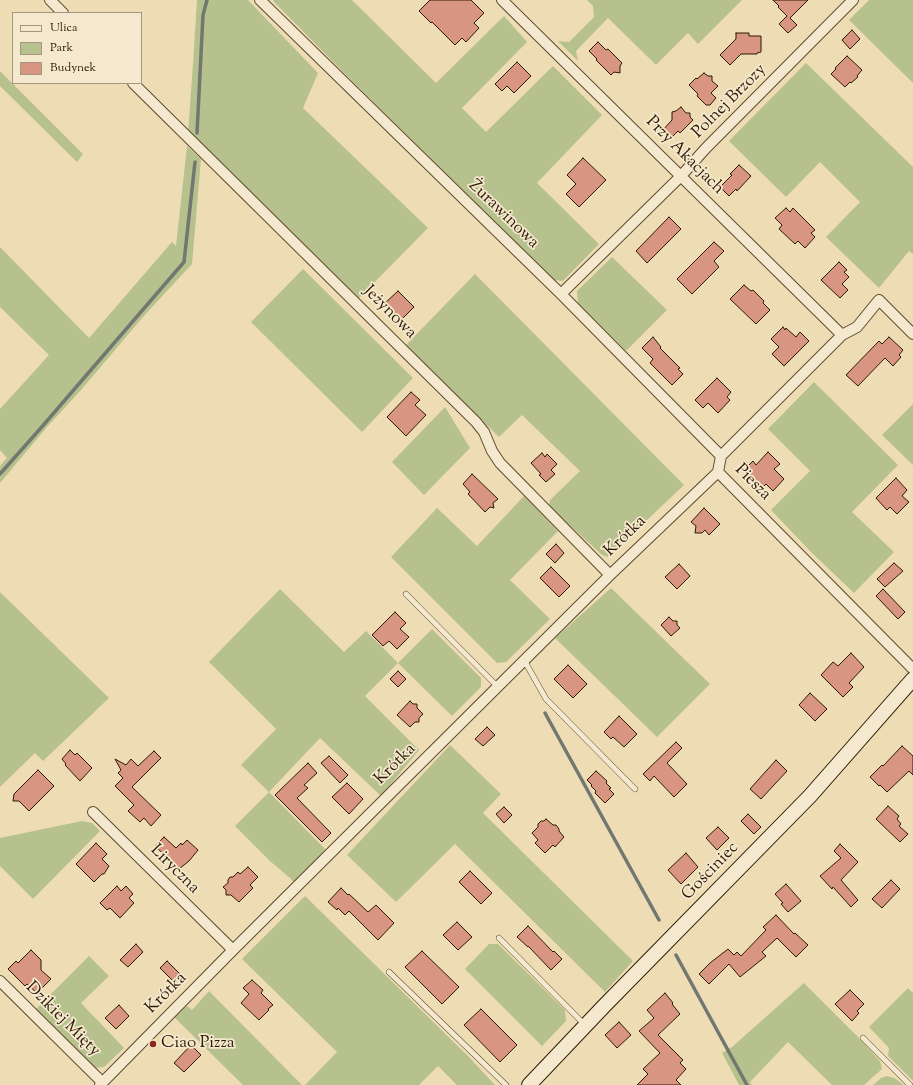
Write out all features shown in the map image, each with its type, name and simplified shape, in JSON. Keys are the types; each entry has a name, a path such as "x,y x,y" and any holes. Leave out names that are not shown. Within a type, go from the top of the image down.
{"street":[{"path":"50,0 62,12"},
{"name":"Żurawinowa","path":"260,0 561,294 721,456"},
{"name":"Przy Akacjach","path":"502,0 842,335"},
{"name":"Polnej Brzozy","path":"561,294 681,176 706,148 853,0"},
{"name":"Jeżynowa","path":"134,84 476,422 484,432 492,451 500,463 610,575"},
{"name":"Piesza","path":"913,334 879,300 857,327 842,335 721,456 718,472 913,669"},
{"name":"Krótka","path":"101,1084 524,660 718,472"},
{"name":"Gościniec","path":"529,1085 810,796 913,679"},
{"name":"Liryczna","path":"93,812 233,950"},
{"name":"Dzikiej Mięty","path":"0,981 101,1084"}],"lane":[{"path":"406,594 498,687"},
{"path":"524,660 546,699 635,789"},
{"path":"499,938 586,1025"},
{"path":"389,972 506,1085"},
{"path":"863,1038 910,1085"}],"green space":[{"path":"197,0 248,0 318,73 303,108 428,228 358,299 188,133"},
{"path":"352,0 436,83 504,16 527,42 462,108 486,132 553,66 602,115 537,183 599,244 563,281 554,280 353,82 273,1"},
{"path":"587,0 742,0 698,44 688,33 656,65 608,18 576,51 578,61 558,41 569,42 594,17 593,6"},
{"path":"869,0 913,0 913,83 849,20"},
{"path":"806,63 913,167 913,254 909,251 879,288 826,237 860,202 820,162 786,197 729,141"},
{"path":"0,71 83,154 77,162 0,86"},
{"path":"187,146 201,159 192,264 143,317 0,483 0,466 7,458 0,450 0,409 49,355 0,307 0,247 89,338 172,242 176,246"},
{"path":"612,257 667,310 626,351 578,303 577,291"},
{"path":"303,269 413,378 362,432 251,322"},
{"path":"475,274 684,485 608,557 602,555 549,506 550,500 580,471 522,415 499,437 405,346"},
{"path":"814,382 898,465 852,512 894,552 854,593 812,553 771,510 810,471 768,429"},
{"path":"913,404 913,465 882,435"},
{"path":"445,407 470,448 424,495 392,462"},
{"path":"524,496 558,531 510,580 550,619 506,662 497,663 391,557 437,508 477,546"},
{"path":"611,588 710,684 657,737 555,638"},
{"path":"280,589 344,652 366,631 398,663 365,696 419,750 381,796 320,738 269,792 241,765 276,729 209,662"},
{"path":"0,592 109,698 43,761 35,753 0,787"},
{"path":"432,629 481,678 481,687 452,716 398,663"},
{"path":"450,745 501,794 483,813 633,961 605,992 455,844 396,902 347,855"},
{"path":"269,792 325,849 309,870 295,884 235,826"},
{"path":"82,821 92,823 100,831 33,899 0,866 0,838"},
{"path":"305,896 468,1056 495,1085 457,1085 438,1066 419,1085 305,1085 337,1052 242,959"},
{"path":"489,944 498,944 565,1010 566,1021 542,1046 465,969"},
{"path":"89,956 109,976 81,1003 124,1048 104,1067 94,1068 35,1010"},
{"path":"804,983 880,1061 882,1069 864,1085 832,1085 788,1042 750,1082 752,1085 739,1085 722,1053 732,1047"},
{"path":"908,988 913,993 913,1081 888,1056 889,1048 869,1027"},
{"path":"209,991 302,1085 243,1085 174,1017 187,1006 192,1010"},
{"path":"887,1076 894,1078 904,1085 873,1085 881,1078"}],"building":[{"path":"430,0 471,0 484,13 474,23 479,28 466,42 462,38 455,45 419,11"},
{"path":"773,0 808,0 790,18 797,25 788,33 779,24 787,16"},
{"path":"852,30 860,39 850,49 842,40"},
{"path":"736,33 749,33 749,36 761,36 761,52 757,54 741,54 730,65 720,55 736,39"},
{"path":"598,42 606,50 608,49 622,63 620,66 620,73 614,72 611,75 589,51"},
{"path":"847,56 862,70 857,76 858,77 845,87 831,74"},
{"path":"517,62 531,76 514,93 507,86 502,91 495,84"},
{"path":"704,73 708,76 712,76 712,81 718,86 711,93 716,98 710,105 706,105 689,85"},
{"path":"681,107 686,113 690,113 690,117 693,120 680,133 678,131 670,139 662,131 672,120 672,112"},
{"path":"583,158 606,180 579,207 566,194 576,184 567,175"},
{"path":"739,165 751,176 737,191 736,189 729,196 720,187 732,175 730,174"},
{"path":"786,208 790,212 793,208 815,230 811,233 815,237 805,248 798,241 795,244 779,229 782,225 775,218"},
{"path":"669,217 681,229 647,263 636,251"},
{"path":"714,242 724,251 714,261 719,267 692,294 677,279"},
{"path":"839,262 847,270 844,272 849,277 842,284 848,290 840,298 821,280"},
{"path":"744,285 751,291 753,290 764,301 763,303 770,310 756,324 730,299"},
{"path":"398,291 414,307 401,320 384,304"},
{"path":"783,327 796,337 800,332 809,341 784,366 772,354 779,347 771,339"},
{"path":"653,337 661,347 660,348 680,368 678,369 683,374 672,385 650,363 653,359 642,348"},
{"path":"889,337 903,350 899,355 901,357 893,366 885,358 858,386 846,375 879,341 882,344"},
{"path":"717,378 731,392 727,397 730,400 718,413 708,403 703,408 695,400"},
{"path":"411,392 420,400 415,405 426,415 406,436 387,417"},
{"path":"768,452 780,464 774,469 784,479 773,491 766,484 762,488 744,470 753,461 756,465"},
{"path":"542,453 545,457 547,454 557,464 551,470 555,474 546,482 531,463"},
{"path":"472,474 498,499 493,503 494,508 490,507 485,512 468,494 470,492 463,484"},
{"path":"896,478 907,490 902,496 909,502 897,514 890,507 887,510 876,498"},
{"path":"704,508 720,524 709,535 705,530 702,533 695,533 696,526 691,522"},
{"path":"556,544 564,553 555,563 546,554"},
{"path":"894,563 903,571 885,587 877,579"},
{"path":"679,564 690,576 677,589 665,577"},
{"path":"551,567 570,586 559,597 540,578"},
{"path":"883,589 905,612 898,619 876,596"},
{"path":"395,612 406,623 400,629 409,637 397,649 389,641 383,646 372,635"},
{"path":"669,617 673,621 677,621 677,625 680,628 671,636 661,625"},
{"path":"851,653 864,667 849,683 853,687 843,697 821,675 833,662 838,666"},
{"path":"568,665 587,684 573,698 554,679"},
{"path":"398,671 406,679 398,687 390,679"},
{"path":"810,693 827,709 815,721 799,705"},
{"path":"410,701 413,704 417,704 417,708 423,714 419,718 419,722 415,722 410,727 397,715"},
{"path":"619,716 637,734 624,747 613,737 611,739 604,732"},
{"path":"487,727 495,735 483,746 475,739"},
{"path":"676,742 682,748 667,763 687,784 674,797 654,776 650,781 643,774"},
{"path":"902,746 913,756 913,775 909,771 887,792 870,777"},
{"path":"70,750 75,755 77,753 92,768 80,781 65,765 66,764 62,759"},
{"path":"154,751 161,758 132,787 161,815 151,826 144,818 140,822 128,811 134,805 115,786 123,778 118,773 121,770 115,759 126,765 131,759 138,766"},
{"path":"329,756 348,775 340,783 321,763"},
{"path":"776,760 787,771 761,799 750,789"},
{"path":"308,763 317,773 304,785 308,788 297,798 331,833 322,842 275,795"},
{"path":"38,770 54,786 29,811 19,801 13,801 14,794"},
{"path":"596,771 607,781 606,783 611,788 609,789 614,794 605,803 595,793 596,791 587,780"},
{"path":"347,783 363,799 349,814 332,797"},
{"path":"888,806 899,816 897,819 901,824 899,826 908,834 900,842 876,819"},
{"path":"504,807 512,815 504,823 496,814"},
{"path":"748,814 761,827 754,834 741,821"},
{"path":"546,819 553,825 556,825 564,837 555,847 553,845 545,853 535,843 538,840 532,833 541,821"},
{"path":"718,827 729,838 717,850 706,838"},
{"path":"164,837 176,848 187,840 198,850 189,861 179,869 155,846"},
{"path":"96,843 107,854 102,859 109,866 104,874 102,874 94,882 76,864"},
{"path":"840,844 858,862 841,880 858,900 851,907 833,887 832,889 820,876 841,858 834,851"},
{"path":"686,853 698,867 681,884 668,870"},
{"path":"248,867 258,877 250,885 253,888 239,902 231,895 226,895 226,890 223,887 228,883 230,877 233,877 238,872 240,874"},
{"path":"470,871 492,893 481,904 459,882"},
{"path":"891,880 900,889 882,908 872,899"},
{"path":"786,884 801,901 788,912 781,904 783,903 775,894"},
{"path":"117,886 121,891 126,886 133,894 129,898 134,903 120,918 110,908 107,910 100,903"},
{"path":"341,888 368,912 376,905 394,923 378,940 349,911 345,915 338,908 337,910 328,902"},
{"path":"776,915 794,934 795,933 808,945 796,957 777,938 762,952 766,956 740,977 729,964 709,984 699,974 728,949 734,955 737,952 741,956 766,930 763,927"},
{"path":"457,922 472,937 458,950 443,935"},
{"path":"528,926 553,952 554,951 562,959 551,970 528,946 517,937"},
{"path":"136,944 143,952 128,967 120,960"},
{"path":"31,950 41,960 41,970 51,979 37,993 27,984 25,986 8,969 16,961 18,963"},
{"path":"422,951 459,987 442,1004 405,967"},
{"path":"167,961 182,976 175,983 160,968"},
{"path":"252,980 263,990 261,993 273,1005 259,1020 241,1003 249,994 243,988"},
{"path":"850,990 864,1004 857,1011 859,1013 852,1021 835,1004"},
{"path":"665,993 680,1014 658,1035 683,1060 680,1063 686,1069 676,1080 681,1085 637,1085 648,1074 643,1069 660,1053 639,1031 654,1018 647,1010"},
{"path":"119,1005 129,1016 116,1029 105,1018"},
{"path":"481,1009 517,1045 500,1062 464,1025"},
{"path":"619,1022 631,1035 617,1048 605,1035"},
{"path":"191,1045 201,1055 184,1072 174,1063"}],"waterway":[{"path":"197,133 203,15 207,0"},
{"path":"0,474 184,262 195,162"},
{"path":"545,713 659,920"},
{"path":"676,955 747,1085"}],"place":[{"name":"Ciao Pizza","path":"153,1044"}]}
